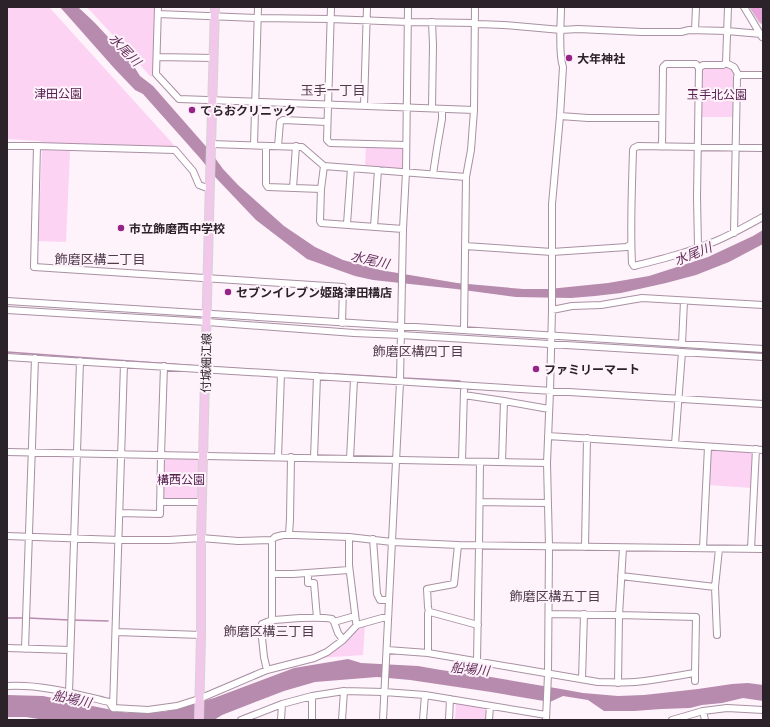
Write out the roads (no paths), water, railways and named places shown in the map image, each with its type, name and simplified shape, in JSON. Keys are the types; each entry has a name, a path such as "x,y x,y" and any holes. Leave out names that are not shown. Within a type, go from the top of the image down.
{"highway":[{"path":"755,7 763,19"}],"main road":[{"name":"付城細江線","path":"199,720 201,538 215,11"}],"street":[{"path":"158,7 156,74 179,99 474,110"},
{"path":"185,7 185,15"},
{"path":"254,145 258,7"},
{"path":"331,7 327,140 330,143 406,145"},
{"path":"364,106 367,7"},
{"path":"383,720 400,382 403,229 406,172 408,7"},
{"path":"464,330 466,177 474,110 475,7"},
{"path":"244,719 282,704 312,696 344,691 425,695 546,715 550,546 547,463 552,310 552,204 563,67 560,30 561,7"},
{"path":"695,30 696,7"},
{"path":"726,63 728,7"},
{"path":"744,7 762,36"},
{"path":"158,14 185,15 215,11 258,18 475,23 560,30 578,29 642,32 681,32 689,30 727,31 762,36"},
{"path":"432,22 432,108"},
{"path":"157,57 214,58"},
{"path":"699,68 703,65 723,65 726,63 734,67 739,76"},
{"path":"662,147 663,67 666,64 696,64 699,68 698,247"},
{"path":"739,76 763,75"},
{"path":"734,233 737,77 739,76"},
{"path":"433,174 442,119 442,109"},
{"path":"560,116 588,118 662,118"},
{"path":"278,146 280,122 283,120 327,122"},
{"path":"212,144 296,146 302,147 324,166 466,177"},
{"path":"7,146 175,150 193,171 199,185 210,185"},
{"path":"37,146 34,267 343,287 342,323"},
{"path":"266,146 266,184 268,187 321,189"},
{"path":"293,188 296,146"},
{"path":"763,148 638,146 634,148 631,244 632,263 634,266 670,257 716,241 763,217"},
{"path":"324,166 321,189 320,221 322,223 403,229"},
{"path":"347,224 351,168"},
{"path":"374,227 378,170"},
{"path":"465,246 552,252 627,247 631,244"},
{"path":"552,310 572,306 601,305 642,298 763,305"},
{"path":"7,301 207,318 354,333 763,357"},
{"path":"682,344 684,301"},
{"path":"7,310 401,326 763,349"},
{"path":"675,444 682,352"},
{"path":"7,357 763,404"},
{"path":"25,649 35,358"},
{"path":"69,693 80,361"},
{"path":"113,708 124,364"},
{"path":"120,513 160,514 164,366"},
{"path":"278,457 281,374"},
{"path":"314,458 317,376"},
{"path":"350,459 354,379"},
{"path":"462,461 464,385"},
{"path":"464,395 549,409"},
{"path":"502,462 504,402"},
{"path":"548,436 763,450"},
{"path":"585,547 587,438"},
{"path":"703,548 708,447"},
{"path":"751,549 756,449"},
{"path":"7,452 547,463"},
{"path":"289,535 291,457"},
{"path":"477,661 480,462"},
{"path":"160,502 202,502"},
{"path":"480,502 548,503"},
{"path":"7,536 119,540 169,540 201,538 272,540 279,536 289,535 349,537 392,542 479,546 763,549"},
{"path":"349,537 349,570 357,624"},
{"path":"272,540 272,620"},
{"path":"373,540 377,594 380,600 389,600"},
{"path":"428,653 429,612 427,590 454,584 458,545"},
{"path":"618,683 618,614 622,548"},
{"path":"717,635 715,587 719,549"},
{"path":"273,574 349,570"},
{"path":"308,573 308,583 314,583 316,618"},
{"path":"621,576 715,587"},
{"path":"429,612 478,625"},
{"path":"549,614 618,614 696,617 695,681"},
{"path":"582,679 584,614"},
{"path":"334,622 355,616"},
{"path":"267,670 264,657 262,624 272,620 295,618 332,619 338,633 344,640"},
{"path":"113,708 148,710 177,706 199,700 267,670 314,658 327,652 344,640 357,624 388,618"},
{"path":"116,632 201,635"},
{"path":"7,648 70,650"},
{"path":"387,650 428,653 598,682 618,683 653,680 695,673"},
{"path":"7,686 42,688 69,693 109,702 113,708"},
{"path":"342,720 344,691"},
{"path":"424,720 425,695"},
{"path":"312,696 312,720"},
{"path":"449,720 450,699"},
{"path":"281,720 282,704"},
{"path":"489,720 490,706"},
{"path":"672,720 703,711 727,708 763,710"},
{"path":"703,711 705,720"}],"waterway":[{"path":"7,352 198,366"},
{"path":"213,367 327,374"},
{"path":"335,374 399,378"},
{"path":"403,378 460,381"},
{"path":"7,618 25,618"},
{"path":"28,618 69,620"},
{"path":"72,620 108,621"}],"place":[{"name":"大年神社","path":"569,58"},
{"name":"てらおクリニック","path":"192,110"},
{"name":"市立飾磨西中学校","path":"121,228"},
{"name":"セブンイレブン姫路津田構店","path":"228,292"},
{"name":"ファミリーマート","path":"536,369"}],"district":[{"name":"玉手一丁目","path":"333,90"},
{"name":"飾磨区構二丁目","path":"100,259"},
{"name":"飾磨区構四丁目","path":"418,351"},
{"name":"飾磨区構五丁目","path":"555,596"},
{"name":"飾磨区構三丁目","path":"269,631"}],"water label":[{"name":"水尾川","path":"125,50"},
{"name":"水尾川","path":"693,254"},
{"name":"水尾川","path":"370,260"},
{"name":"船場川","path":"470,669"},
{"name":"船場川","path":"72,699"}],"park label":[{"name":"津田公園","path":"58,93"},
{"name":"玉手北公園","path":"717,94"},
{"name":"構西公園","path":"181,479"}]}
